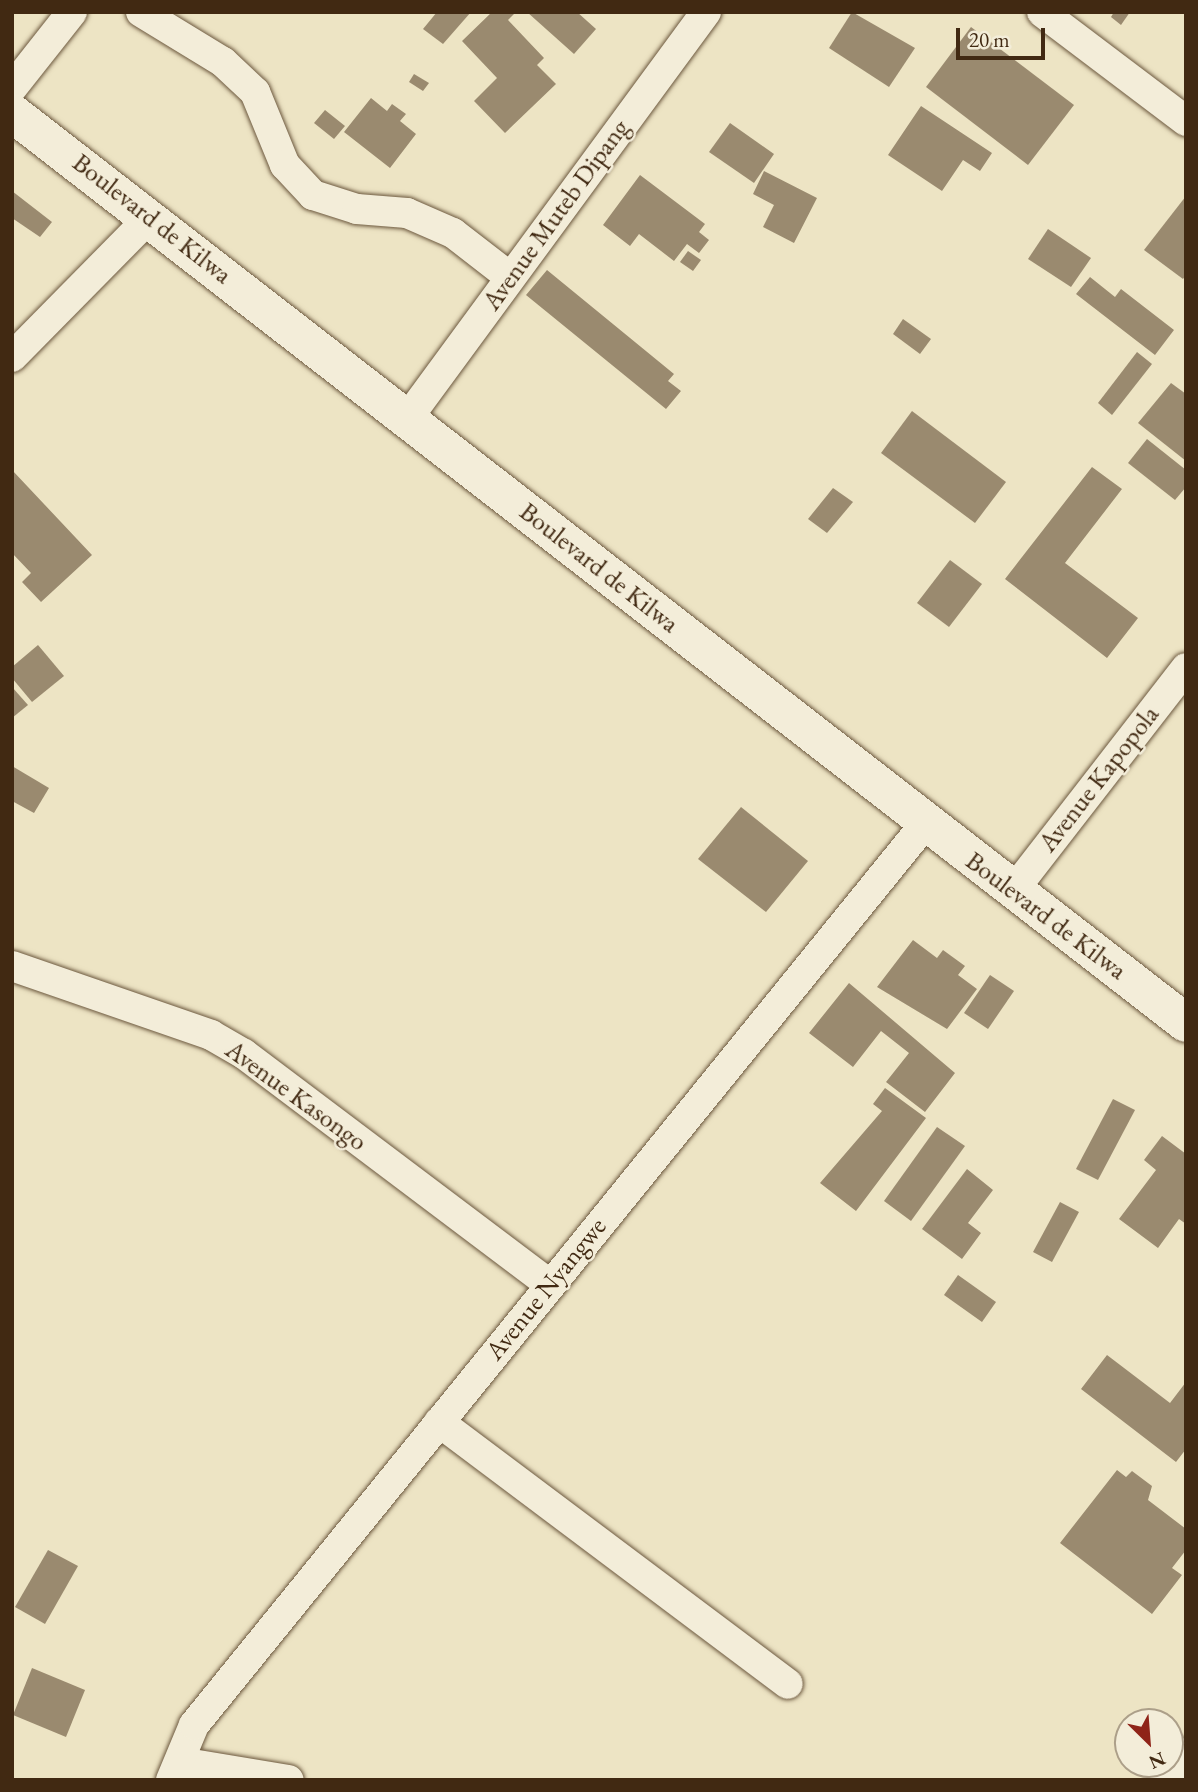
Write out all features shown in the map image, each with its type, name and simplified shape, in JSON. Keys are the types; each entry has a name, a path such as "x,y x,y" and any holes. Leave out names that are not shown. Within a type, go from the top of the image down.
{"street":[{"path":"12,88 72,12"},
{"path":"141,12 223,62 254,92 285,165 313,195 357,209 407,212 453,233 510,277"},
{"name":"Avenue Muteb Dipang","path":"407,419 706,12"},
{"path":"1042,12 1186,121"},
{"name":"Boulevard de Kilwa","path":"12,113 150,217 925,824 1186,1023"},
{"path":"12,357 150,217"},
{"name":"Avenue Kapopola","path":"1013,891 1186,668"},
{"name":"Avenue Nyangwe","path":"289,1780 176,1771 194,1725 549,1284 925,824"},
{"name":"Avenue Kasongo","path":"12,966 211,1035 244,1054 549,1284"},
{"path":"439,1422 788,1684"},
{"path":"1168,1780 1186,1757"}],"building":[{"path":"437,12 471,12 443,44 423,29"},
{"path":"492,12 516,12 508,20 544,58 537,65 556,84 505,133 474,101 497,78 462,41"},
{"path":"527,12 577,12 596,29 574,54"},
{"path":"852,12 915,48 889,87 829,48"},
{"path":"1114,12 1130,12 1121,25 1111,17"},
{"path":"971,27 1074,105 1028,165 926,87"},
{"path":"414,74 429,83 423,91 409,82"},
{"path":"371,98 387,111 392,104 406,114 400,121 416,134 390,168 344,132"},
{"path":"921,106 992,153 980,171 963,160 942,191 888,155"},
{"path":"325,110 345,126 334,139 314,123"},
{"path":"730,123 774,154 754,183 709,152"},
{"path":"764,171 817,198 794,243 763,227 774,205 753,194"},
{"path":"640,175 705,224 699,232 709,240 699,253 687,244 674,261 639,234 630,246 603,225"},
{"path":"12,191 52,222 40,237 12,218"},
{"path":"1186,196 1186,275 1183,279 1144,250"},
{"path":"1048,229 1091,258 1071,287 1028,259"},
{"path":"688,251 701,260 693,271 680,262"},
{"path":"547,270 674,374 668,381 681,391 666,409 526,295"},
{"path":"1090,277 1115,297 1121,289 1174,330 1155,355 1076,294"},
{"path":"903,319 931,339 920,354 893,334"},
{"path":"1137,352 1152,364 1112,415 1098,403"},
{"path":"1171,383 1186,394 1186,461 1138,423"},
{"path":"912,411 1006,482 975,523 881,453"},
{"path":"1147,439 1186,470 1186,487 1175,500 1128,463"},
{"path":"1092,467 1122,489 1065,563 1138,618 1107,658 1005,579"},
{"path":"12,470 92,555 41,602 22,582 31,573 12,553"},
{"path":"833,488 853,502 827,533 808,519"},
{"path":"950,560 982,584 949,627 917,603"},
{"path":"38,645 64,676 32,702 12,678 12,667"},
{"path":"12,687 28,705 12,718"},
{"path":"12,766 49,788 34,813 12,801"},
{"path":"741,807 808,861 766,912 698,859"},
{"path":"913,940 937,958 943,950 965,966 958,975 977,989 947,1029 877,987"},
{"path":"990,975 1014,991 988,1029 964,1013"},
{"path":"849,983 955,1073 925,1112 886,1082 909,1053 881,1031 853,1067 809,1033"},
{"path":"885,1088 926,1118 856,1211 820,1183 882,1111 873,1104"},
{"path":"1113,1099 1135,1110 1098,1180 1076,1169"},
{"path":"937,1127 965,1146 911,1221 884,1201"},
{"path":"1162,1136 1186,1154 1186,1224 1179,1219 1158,1248 1119,1219 1156,1170 1144,1160"},
{"path":"967,1169 993,1190 968,1223 981,1233 962,1259 922,1229"},
{"path":"1060,1202 1079,1212 1052,1262 1033,1252"},
{"path":"958,1275 996,1302 982,1322 944,1295"},
{"path":"1107,1355 1170,1403 1186,1382 1186,1449 1176,1462 1081,1389"},
{"path":"1117,1470 1126,1477 1132,1471 1152,1486 1148,1500 1186,1529 1186,1550 1172,1568 1182,1575 1152,1614 1060,1543"},
{"path":"48,1550 78,1566 45,1624 15,1607"},
{"path":"32,1668 85,1690 66,1737 13,1715"}]}
